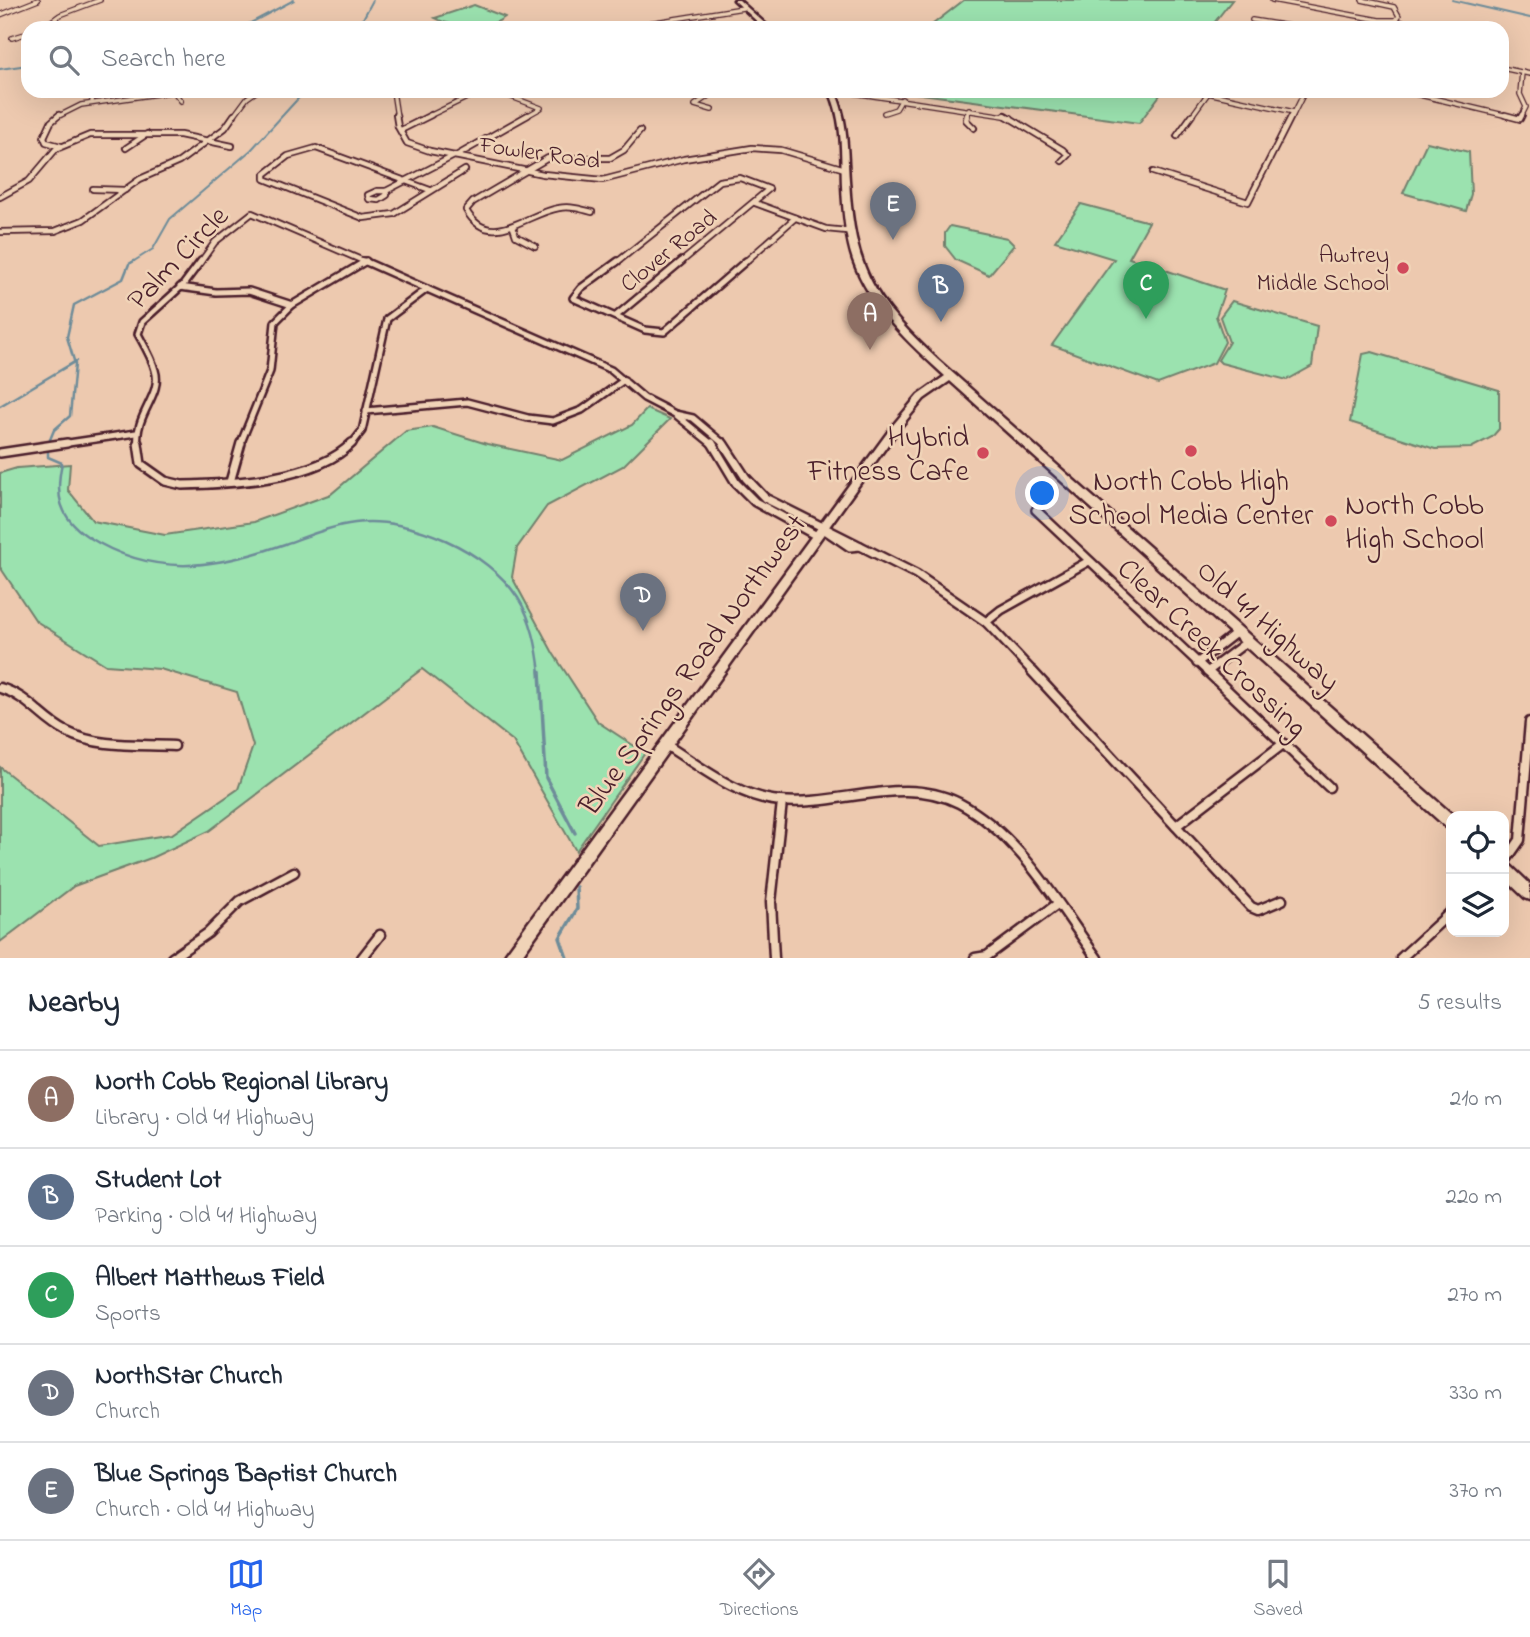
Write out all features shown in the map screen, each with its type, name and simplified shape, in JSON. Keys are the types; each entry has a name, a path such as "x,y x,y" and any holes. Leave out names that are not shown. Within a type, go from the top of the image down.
{"main road":[{"path":"736,0 758,21"},
{"name":"Old 41 Highway","path":"834,98 842,117 847,231 858,267 880,305 915,344 1446,817"},
{"name":"Blue Springs Road Northwest","path":"511,958 908,411 926,393 951,376"},
{"path":"1509,874 1530,893"}],"street":[{"path":"0,15 38,0"},
{"path":"52,21 60,15 100,0"},
{"path":"1272,0 1379,20 1399,21"},
{"path":"1362,0 1394,8 1399,16 1396,20"},
{"path":"662,21 743,8"},
{"path":"1252,20 1258,21"},
{"path":"12,38 21,35"},
{"path":"1509,69 1530,74"},
{"path":"1432,98 1520,119 1526,107 1520,94 1522,72"},
{"path":"92,98 92,102"},
{"path":"61,146 45,141 51,119 67,109 92,102 152,98"},
{"path":"180,98 181,102"},
{"path":"0,232 55,231 83,220 140,180 179,162 230,124 247,98"},
{"path":"394,98 398,127 401,130 467,98"},
{"path":"386,191 541,108 515,98"},
{"path":"706,98 695,105 712,110"},
{"path":"892,98 1009,116 1066,152 1062,161"},
{"path":"1177,136 1205,98"},
{"path":"1232,98 1294,112"},
{"path":"1153,172 1248,202 1301,98"},
{"path":"884,113 897,109 902,99"},
{"path":"969,109 966,120 974,128"},
{"name":"Fowler Road","path":"401,130 407,142 418,148 523,171 581,180 603,180 684,159 752,148 781,150 845,169"},
{"path":"592,212 561,207 513,227 488,228 476,224 466,211 473,202 523,171 557,156 610,158 624,150 640,131"},
{"path":"0,197 29,181 45,159 61,146 100,134 148,134 207,139 232,146"},
{"path":"126,148 148,134"},
{"path":"430,190 311,148 270,167 264,177 363,218 394,214 465,170"},
{"path":"616,316 572,297 719,181 740,178 768,187 767,193 755,203"},
{"path":"93,189 125,190"},
{"name":"Clover Road","path":"795,218 668,330 653,333 616,316 755,203 826,229 847,231"},
{"name":"Palm Circle","path":"136,433 147,401 156,387 153,361 138,334 140,327 180,287 215,242 252,213 366,261"},
{"path":"513,227 516,236 535,246"},
{"path":"230,482 236,456 270,371 272,331 281,315 292,305 366,261 599,364 624,380 644,398 675,414 712,443 736,483 755,502 850,547 860,547 916,574 986,622 1251,907 1258,909 1282,900"},
{"path":"180,287 216,292 249,291 292,305"},
{"path":"0,453 136,433 141,464 169,483 230,482 288,474 340,452 359,436 387,319 428,288"},
{"path":"366,411 470,402 534,421 553,420 585,410 605,391 624,380"},
{"name":"Clear Creek Crossing","path":"1036,510 1329,787"},
{"path":"986,622 1001,610 1089,561"},
{"path":"1197,663 1237,632"},
{"path":"1207,672 1248,641"},
{"path":"0,688 19,692 64,732 79,738 174,746"},
{"path":"1509,856 1520,840 1527,783 1530,722"},
{"path":"1176,826 1283,744"},
{"path":"666,745 732,785 782,802 908,790 948,798 990,824 1097,958"},
{"path":"774,958 771,902 782,802"},
{"path":"172,958 208,933 240,901 294,872"},
{"path":"975,958 987,956 1056,905"},
{"path":"1401,958 1446,917"},
{"path":"362,958 380,935"}],"green space":[{"path":"964,0 1232,0 1216,21 937,21"},
{"path":"474,5 505,17 498,21 443,21 435,18"},
{"path":"952,98 1158,98 1139,123"},
{"path":"1427,142 1469,152 1471,194 1466,211 1403,193"},
{"path":"1081,204 1149,222 1129,258 1225,290 1216,316 1225,342 1214,363 1158,384 1052,345 1114,259 1055,241"},
{"path":"950,226 1007,238 1014,245 989,275 956,260 945,246 945,233"},
{"path":"1232,301 1317,326 1312,366 1287,380 1221,363 1218,360 1229,342 1220,317"},
{"path":"1372,352 1499,390 1499,429 1492,437 1471,448 1435,449 1350,422 1363,354"},
{"path":"647,409 670,419 623,466 547,506 517,548 512,577 553,653 598,722 645,753 576,851 513,741 422,669 209,831 151,858 74,886 0,942 0,767 99,846 172,834 238,789 253,746 237,692 160,669 106,665 36,621 0,567 0,473 17,468 70,464 68,490 93,521 165,535 254,522 331,494 406,431 433,427 487,444 562,460 632,425"}],"waterway":[{"path":"254,21 294,0"},
{"path":"362,21 373,0"},
{"path":"1452,0 1530,18"},
{"path":"0,69 21,66"},
{"path":"131,263 153,249 170,219 251,150 299,98"},
{"path":"74,362 67,337 74,305 123,279 129,264 134,261"},
{"path":"0,406 74,362"},
{"path":"49,442 54,430 70,416 74,362"},
{"path":"48,450 48,457 62,463 59,495 70,521 87,536 112,549 160,564 209,564 233,559 355,523 399,525 446,540 488,565 518,598 533,634 540,673"},
{"path":"540,671 546,778 575,833"},
{"path":"567,958 560,938 577,909 576,887"}],"place":[{"name":"Blue Springs Baptist Church","path":"893,240"},
{"name":"Awtrey Middle School","path":"1403,268"},
{"name":"Albert Matthews Field","path":"1146,319"},
{"name":"Student Lot","path":"941,322"},
{"name":"North Cobb Regional Library","path":"870,350"},
{"name":"North Cobb High School Media Center","path":"1191,451"},
{"name":"Hybrid Fitness Cafe","path":"983,453"},
{"name":"North Cobb High School","path":"1331,521"},
{"name":"NorthStar Church","path":"643,631"}]}
